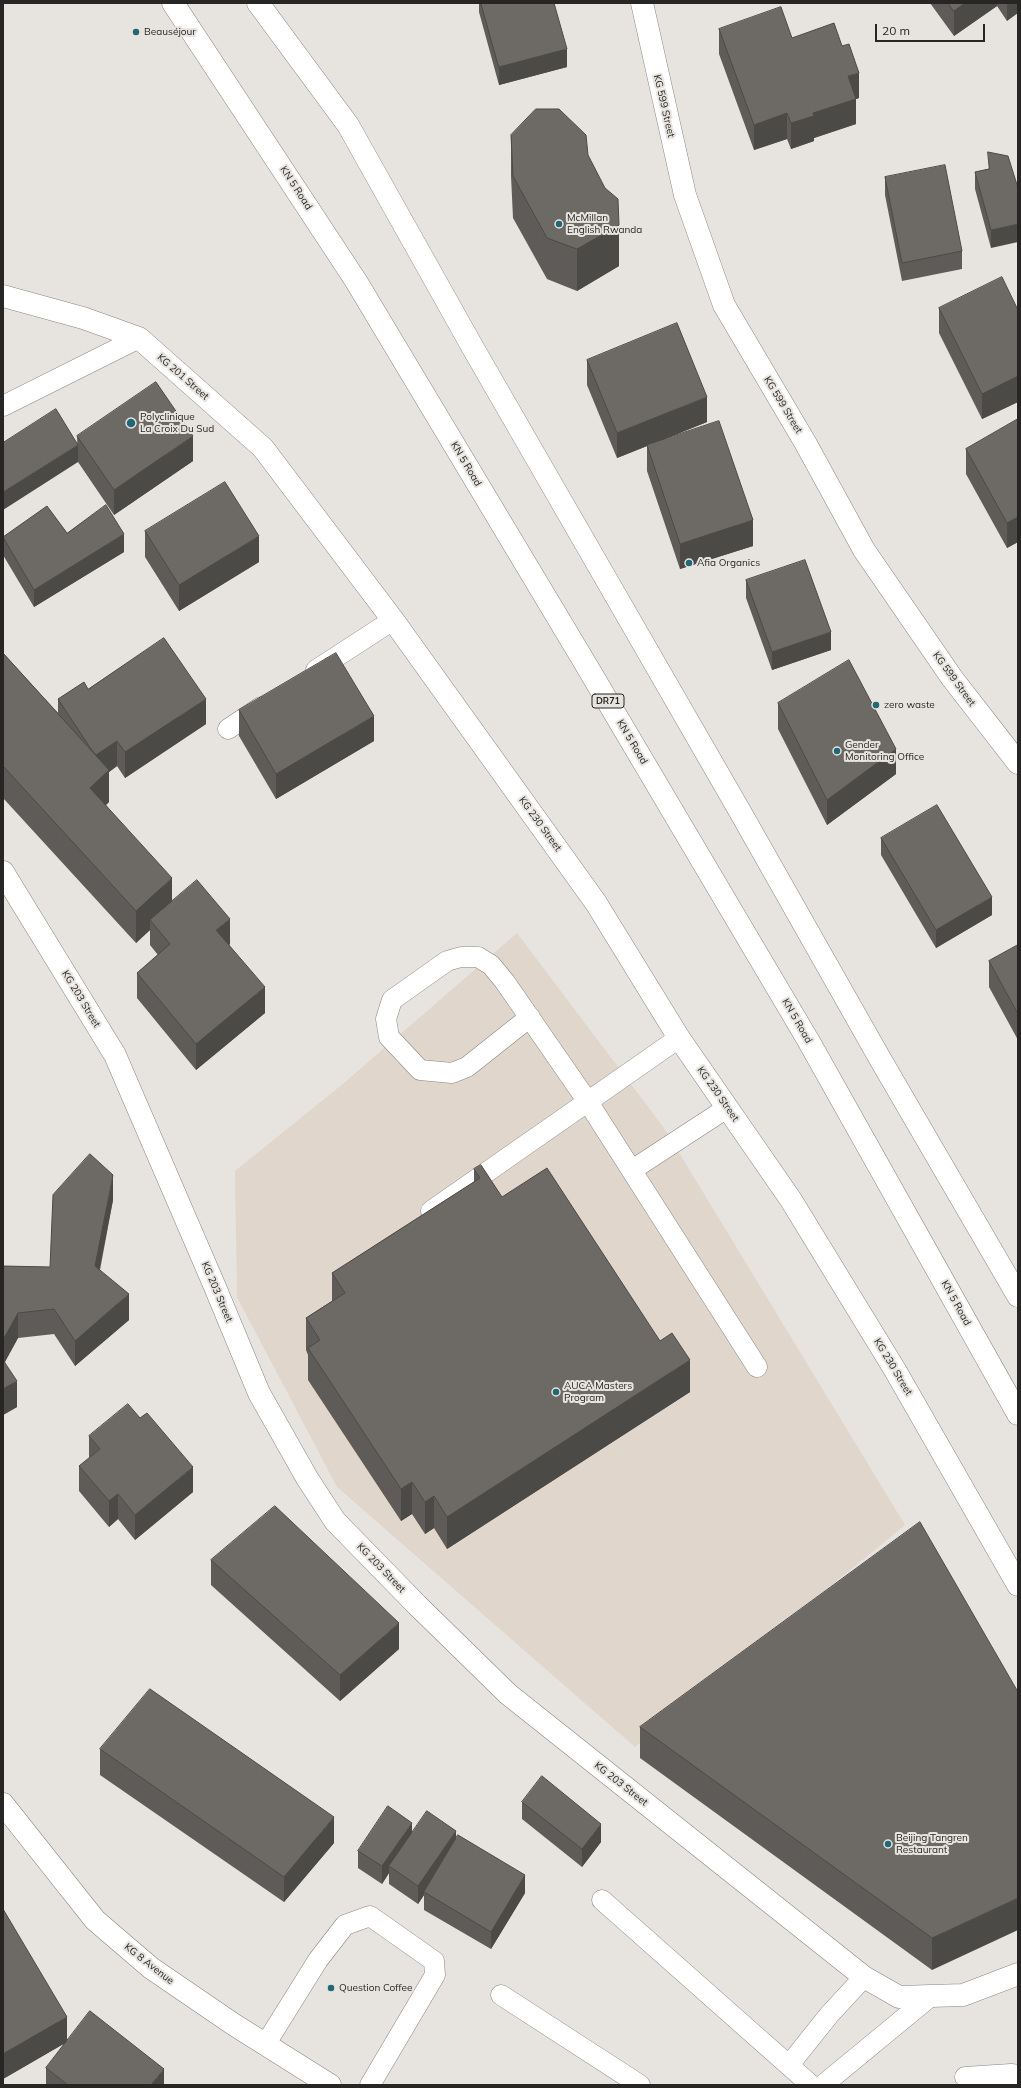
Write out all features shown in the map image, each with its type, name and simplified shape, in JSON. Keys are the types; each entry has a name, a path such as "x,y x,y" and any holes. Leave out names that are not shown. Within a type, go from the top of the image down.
{"street":[{"name":"KN 5 Road","path":"173,3 356,281 582,658 808,1040 1018,1414"},
{"path":"258,3 348,125 473,348 738,808 879,1057 1018,1296"},
{"name":"KG 599 Street","path":"642,3 685,195 724,305 806,444 864,550 952,678 1018,763"},
{"name":"KG 201 Street","path":"3,296 83,318 139,338 263,448 393,620"},
{"name":"KG 230 Street","path":"393,620 596,903 679,1038 791,1200 891,1363 1018,1585"},
{"name":"KG 203 Street","path":"3,872 115,1055 216,1287 259,1393 307,1478 335,1521 417,1606 508,1694 864,1977 899,1997 963,1994 1018,1974"},
{"name":"KG 8 Avenue","path":"3,1804 96,1920 151,1968 265,2045 330,2085"}],"lane":[{"path":"3,406 139,338"},
{"path":"300,681 393,620"},
{"path":"228,729 274,698"},
{"path":"530,1017 467,1067 452,1073 420,1070 389,1037 386,1019 392,1000 448,961 461,957 478,957 491,965 530,1017 588,1102 758,1367"},
{"path":"414,1222 679,1038"},
{"path":"632,1170 727,1108"},
{"path":"602,1900 811,2085"},
{"path":"265,2045 318,1960 346,1925 370,1916 434,1961 435,1975 370,2085"},
{"path":"788,2065 829,2015 864,1977"},
{"path":"502,1995 640,2085"},
{"path":"824,2085 931,1996"},
{"path":"966,2077 1011,2074 1018,2075"}],"shaded area":[{"name":"AUCA Masters Program","path":"517,933 664,1128 905,1525 635,1747 337,1487 237,1297 235,1171 344,1083"}],"building":[{"path":"481,3 554,3 567,49 499,67"},
{"path":"948,3 965,3 954,11"},
{"path":"781,7 792,38 834,23 842,46 849,44 859,73 848,76 856,99 813,113 814,116 791,123 787,113 754,125 719,29"},
{"path":"536,109 559,109 586,135 588,155 605,188 618,199 619,225 577,249 547,238 513,176 511,135"},
{"path":"988,152 1008,156 1018,188 1018,224 991,230 975,172 989,169"},
{"path":"945,165 962,251 902,263 885,177"},
{"path":"1002,277 1018,310 1018,376 982,394 939,308"},
{"path":"677,323 707,397 617,433 587,360"},
{"path":"156,382 193,436 114,490 77,436"},
{"path":"56,409 78,445 3,492 3,443"},
{"path":"1018,419 1018,517 1007,523 966,449"},
{"path":"719,421 753,520 680,544 647,445"},
{"path":"225,482 259,536 179,585 145,531"},
{"path":"106,505 124,534 34,590 3,537 47,506 67,533"},
{"path":"805,560 831,632 772,652 746,580"},
{"path":"164,638 206,699 125,752 117,741 96,755 58,699 84,682 88,689"},
{"path":"3,653 109,770 90,788 172,878 136,911 3,766"},
{"path":"336,653 374,716 276,774 239,710"},
{"name":"Gender Monitoring Office","path":"849,660 896,749 827,800 778,703"},
{"path":"937,805 992,897 936,930 881,838"},
{"path":"197,880 230,919 216,930 265,987 196,1044 137,973 170,944 150,920"},
{"path":"1018,945 1018,1014 989,961"},
{"path":"90,1154 113,1175 95,1266 129,1294 75,1341 54,1309 18,1313 3,1340 3,1266 50,1267 53,1195"},
{"path":"481,1165 502,1197 547,1168 660,1341 672,1333 690,1360 447,1517 434,1496 425,1502 412,1482 401,1489 308,1348 320,1340 306,1318 345,1293 332,1273 480,1178 474,1169"},
{"path":"3,1360 17,1381 3,1389"},
{"path":"128,1404 140,1418 147,1413 193,1467 135,1515 118,1494 109,1501 79,1466 100,1449 89,1436"},
{"path":"275,1506 399,1623 340,1675 211,1560"},
{"name":"Beijing Tangren Restaurant","path":"920,1522 1018,1692 1018,1898 932,1938 640,1727"},
{"path":"150,1689 334,1817 284,1877 100,1749"},
{"path":"542,1776 601,1824 582,1849 522,1802"},
{"path":"388,1806 412,1823 382,1866 358,1851"},
{"path":"427,1811 456,1831 418,1886 389,1866"},
{"path":"458,1835 525,1875 491,1932 424,1892"},
{"path":"3,1909 67,2017 3,2054"},
{"path":"90,2011 164,2069 151,2085 68,2085 46,2068"}],"place":[{"name":"Beauséjour","path":"136,32"},
{"name":"McMillan English Rwanda","path":"559,224"},
{"name":"Polyclinique La Croix Du Sud","path":"131,423"},
{"name":"Afia Organics","path":"689,563"},
{"name":"zero waste","path":"876,705"},
{"name":"Gender Monitoring Office","path":"837,751"},
{"name":"AUCA Masters Program","path":"556,1392"},
{"name":"Beijing Tangren Restaurant","path":"888,1844"},
{"name":"Question Coffee","path":"331,1988"}]}
